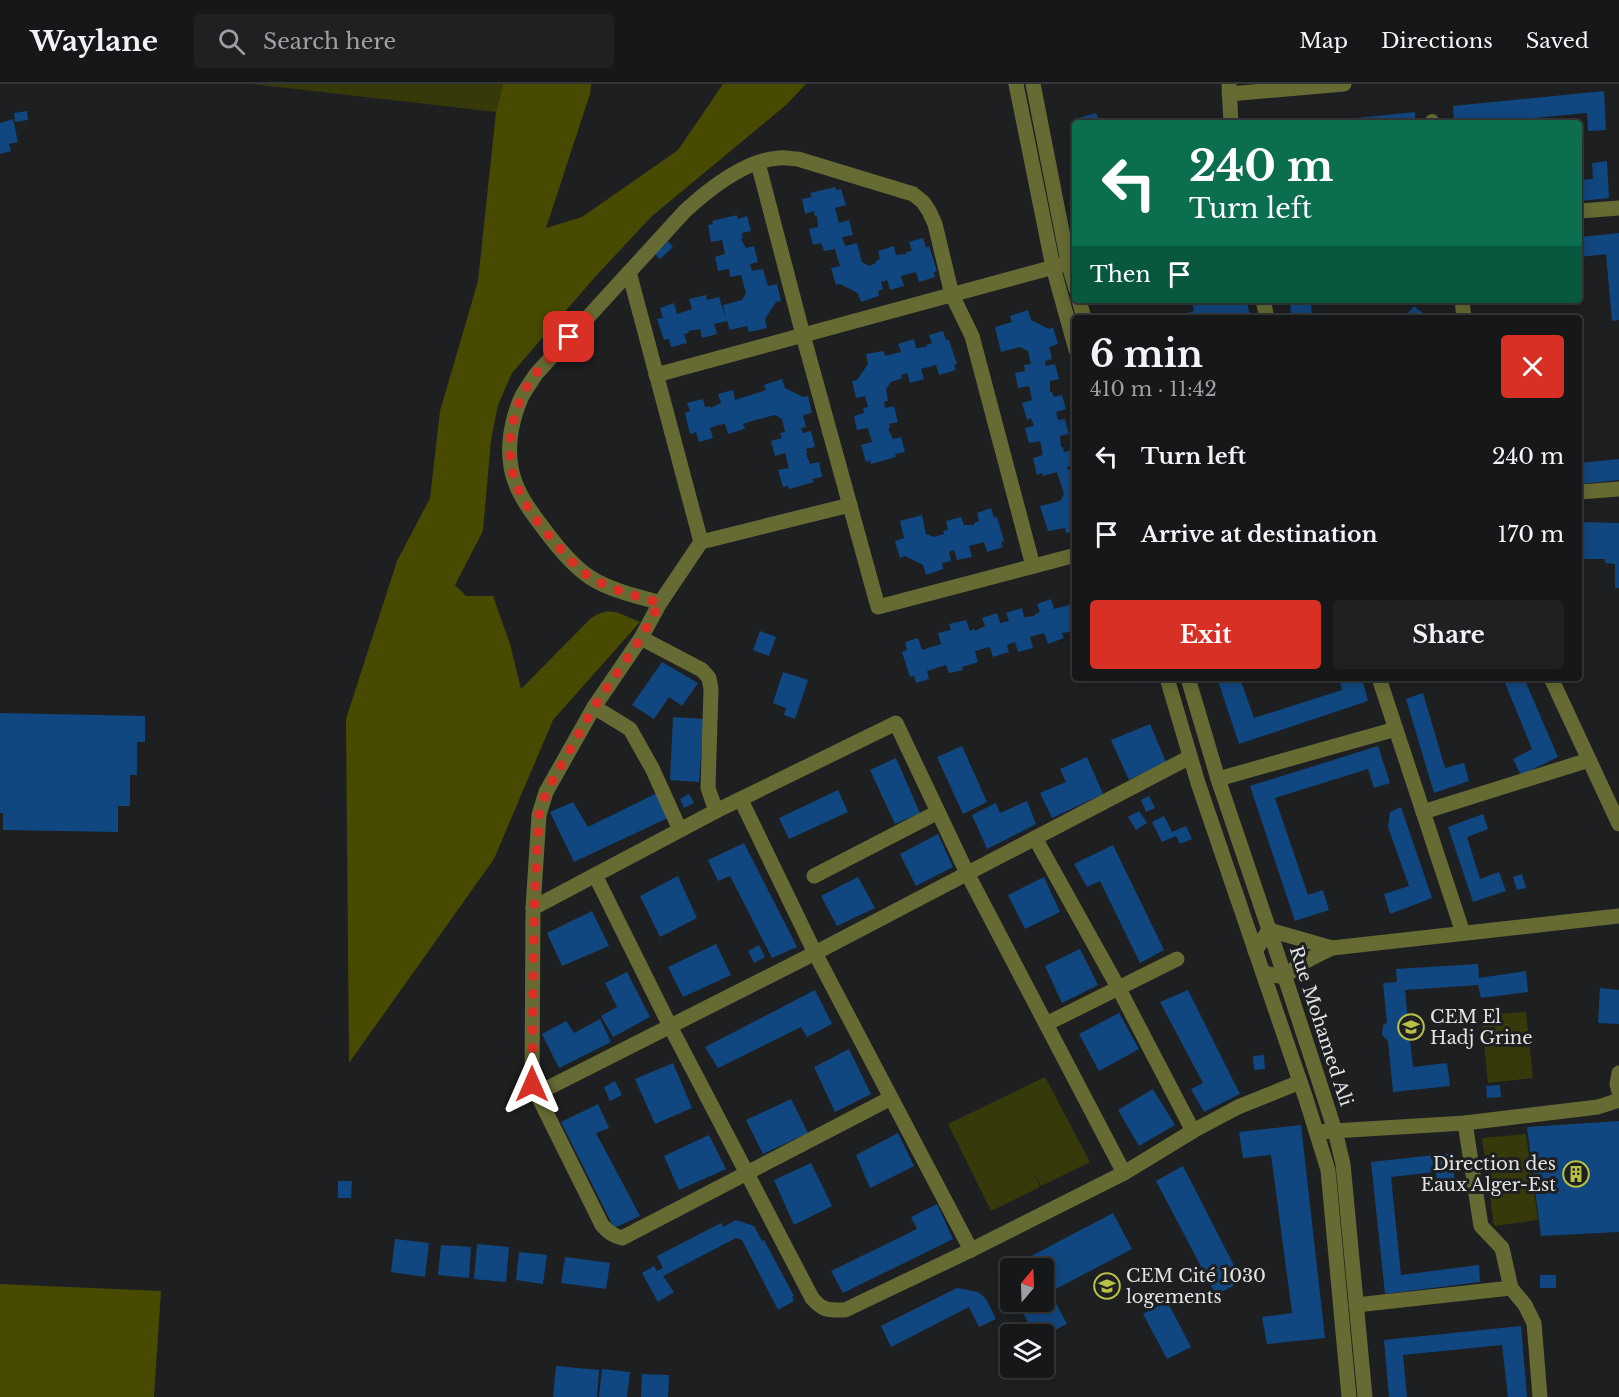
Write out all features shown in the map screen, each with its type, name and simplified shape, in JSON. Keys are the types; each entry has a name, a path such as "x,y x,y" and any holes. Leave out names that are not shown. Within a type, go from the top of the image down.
{"street":[{"path":"1016,84 1053,267 1072,336"},
{"path":"656,375 1072,261 1033,84"},
{"path":"1231,120 1229,89 1344,84"},
{"path":"660,603 611,589 590,578 573,564 551,538 531,512 515,483 510,464 509,445 513,421 522,397 536,374 685,211 707,191 733,175 758,163 781,158 798,159 913,194 929,211 935,224 952,295 972,336 1033,566"},
{"path":"758,163 878,607 1072,556"},
{"path":"1582,211 1619,208"},
{"path":"629,272 701,542"},
{"path":"1582,492 1619,489"},
{"path":"850,505 701,542 660,603 641,638 594,707 546,792 539,815 534,908 532,1084 602,1225 609,1233 622,1238 891,1098"},
{"path":"641,638 702,670 709,678 711,689 708,788 716,811"},
{"path":"1168,681 1190,757 1328,1170 1348,1397"},
{"name":"Rue Mohamed Ali","path":"1189,681 1218,778 1335,1131 1343,1164 1365,1397"},
{"path":"1380,681 1463,933"},
{"path":"1552,681 1619,822"},
{"path":"594,707 630,729 652,768 680,830"},
{"path":"534,908 716,811 897,723 967,873 1124,1173"},
{"path":"1218,778 1396,729"},
{"path":"536,1094 815,953 1190,757"},
{"path":"1423,812 1588,760"},
{"path":"741,800 815,953 971,1250"},
{"path":"814,876 938,812"},
{"path":"1035,838 1119,989 1193,1131"},
{"path":"596,875 670,1026 812,1298 820,1307 845,1310 1124,1173 1238,1107 1300,1082"},
{"path":"1256,951 1269,930 1332,948 1619,916"},
{"path":"1263,973 1285,978 1290,972 1332,948"},
{"path":"1046,1024 1178,959"},
{"path":"1619,1073 1617,1084 1619,1092"},
{"path":"1317,1132 1465,1123 1598,1107 1619,1100"},
{"path":"1465,1123 1481,1226 1502,1248 1511,1288 1526,1305 1534,1323 1540,1397"},
{"path":"1356,1305 1511,1288"}],"green space":[{"path":"252,84 503,84 496,112"},
{"path":"1526,1012 1533,1078 1488,1083 1481,1015"},
{"path":"1045,1077 1090,1162 1041,1186 1034,1173 1040,1187 991,1211 948,1124"},
{"path":"1526,1134 1538,1220 1494,1226 1482,1138"}],"shaded area":[{"path":"503,84 591,84 590,94 546,228 582,217 678,150 723,84 806,84 786,105 651,217 595,277 512,373 498,405 491,440 483,531 455,585 466,596 493,596 510,644 521,689 591,618 598,614 616,612 640,622 553,720 494,859 349,1063 346,719 397,561 430,498 440,411 478,281 496,112"},
{"path":"0,1284 161,1291 154,1397 0,1397"}],"building":[{"path":"1604,91 1606,130 1588,131 1587,113 1514,120 1454,120 1453,106"},
{"path":"27,111 28,120 15,122 14,113"},
{"path":"1415,112 1415,120 1337,120"},
{"path":"1096,113 1099,120 1075,120"},
{"path":"13,119 18,142 9,144 11,151 0,154 0,123"},
{"path":"1607,161 1609,198 1582,201 1582,180 1593,179 1592,163"},
{"path":"835,187 836,190 841,189 846,205 835,208 839,223 849,220 853,235 842,237 845,246 857,243 862,262 869,266 876,263 880,259 878,251 894,246 896,255 907,254 906,252 912,251 909,242 923,238 926,248 929,246 937,271 934,272 935,277 919,282 916,272 901,276 904,286 890,290 887,280 881,282 883,289 878,291 879,296 861,302 858,293 840,284 836,285 831,268 840,266 835,249 824,251 821,243 813,245 809,229 818,227 817,216 815,217 814,211 805,214 802,199 812,197 810,193"},
{"path":"737,215 738,219 747,216 751,231 742,233 743,238 741,239 746,248 754,246 758,262 750,264 752,271 763,269 768,286 777,284 781,301 776,302 765,319 767,328 749,332 747,326 730,330 727,321 714,324 717,334 702,338 700,329 688,331 689,333 684,334 687,343 671,347 669,339 664,340 657,319 663,318 660,308 674,303 677,314 692,309 689,299 706,295 707,300 719,297 726,319 723,305 742,300 746,293 741,275 730,277 729,269 718,271 715,257 725,254 722,240 711,242 708,225 713,224 712,221"},
{"path":"1619,233 1619,320 1612,321 1606,254 1582,257 1582,237"},
{"path":"668,241 673,247 660,259 655,254"},
{"path":"1192,303 1247,303 1250,315 1181,315 1194,311"},
{"path":"1290,303 1311,303 1312,315 1291,315"},
{"path":"1414,306 1425,315 1406,315"},
{"path":"1028,310 1031,320 1049,329 1053,327 1058,344 1049,347 1052,359 1045,361 1046,366 1055,364 1059,379 1050,381 1050,392 1054,397 1062,395 1066,409 1056,412 1058,420 1065,419 1069,434 1060,436 1061,447 1064,452 1072,450 1072,466 1067,467 1068,470 1072,469 1072,532 1066,533 1065,528 1048,531 1040,506 1060,501 1064,494 1057,472 1043,476 1042,473 1037,475 1033,458 1043,455 1040,441 1029,443 1025,428 1034,426 1031,418 1027,420 1022,403 1032,400 1029,386 1018,388 1015,373 1025,371 1024,365 1031,364 1028,351 1020,347 1001,352 995,327 1012,322 1010,316"},
{"path":"943,331 946,340 949,340 957,364 954,365 956,370 939,375 936,365 921,369 924,379 910,383 907,373 901,375 902,378 891,382 886,389 888,401 884,402 885,408 894,406 898,422 889,424 888,429 893,439 901,437 905,452 871,464 870,460 866,462 861,445 872,442 868,428 857,430 854,416 864,413 863,408 868,407 865,396 856,398 852,381 857,380 868,364 866,354 884,351 885,356 901,352 898,344 914,339 916,348 927,347 926,345 932,343 929,335"},
{"path":"782,379 785,388 803,397 808,396 812,413 803,415 806,427 801,428 803,433 811,431 815,447 806,449 806,454 810,464 819,462 822,477 812,479 814,482 789,489 788,486 783,487 778,470 789,468 785,453 775,456 771,441 782,438 780,433 785,432 782,419 775,415 755,420 743,424 745,429 728,434 725,424 718,425 710,428 713,438 699,442 696,432 690,434 685,413 690,411 687,403 703,399 705,407 710,406 710,408 721,403 718,394 733,390 735,400 766,390 764,385"},
{"path":"1619,459 1619,480 1582,484 1582,463"},
{"path":"991,508 994,518 997,517 1004,541 1001,542 1003,547 987,552 984,542 969,546 972,557 957,560 954,550 949,552 951,561 942,563 943,569 926,575 923,565 905,556 900,558 895,541 904,538 900,521 922,515 926,534 934,537 948,530 946,521 961,517 964,525 974,525 979,521 977,513"},
{"path":"1582,522 1619,523 1619,588 1615,588 1615,564 1605,563 1605,559 1582,559"},
{"path":"1051,599 1054,609 1072,604 1072,632 1062,633 1064,638 1048,644 1044,633 1030,637 1033,648 1018,652 1015,642 1007,645 1009,652 993,657 990,647 975,651 978,662 962,667 963,670 949,673 946,665 927,671 929,679 916,683 914,676 910,677 902,652 907,650 905,642 918,638 922,650 941,644 938,633 951,630 949,624 966,620 970,631 974,629 975,631 985,626 982,618 997,613 1000,623 1009,621 1006,613 1022,608 1024,617 1035,616 1040,612 1037,604"},
{"path":"760,631 776,637 769,656 753,650"},
{"path":"662,662 698,683 682,706 669,697 654,719 632,705"},
{"path":"783,672 808,680 795,719 784,715 786,708 773,703"},
{"path":"1218,681 1241,681 1254,718 1342,690 1340,681 1363,681 1368,701 1239,744"},
{"path":"1504,681 1525,681 1558,757 1521,775 1513,759 1532,749"},
{"path":"1423,693 1445,768 1464,763 1469,781 1434,793 1406,699"},
{"path":"0,713 145,716 145,742 137,742 137,775 130,775 130,806 118,806 118,832 3,830 3,813 0,813"},
{"path":"673,717 704,719 699,782 670,780"},
{"path":"1150,724 1166,762 1129,780 1111,740"},
{"path":"962,746 987,802 963,814 937,757"},
{"path":"1378,746 1390,783 1374,788 1368,769 1275,798 1308,895 1323,890 1329,910 1295,921 1250,786"},
{"path":"1087,757 1103,794 1052,818 1040,793 1066,782 1060,769"},
{"path":"896,758 920,813 895,824 870,770"},
{"path":"838,790 848,812 789,839 779,818"},
{"path":"659,792 670,817 574,862 550,812 573,802 588,827"},
{"path":"689,794 694,803 684,808 680,799"},
{"path":"1149,796 1155,808 1146,812 1141,800"},
{"path":"1027,801 1036,824 987,849 972,815 996,803 1000,813"},
{"path":"1401,807 1432,898 1390,914 1384,894 1409,886 1388,827 1390,812"},
{"path":"1139,811 1147,823 1136,830 1128,817"},
{"path":"1483,814 1488,829 1467,837 1480,879 1499,872 1506,891 1473,902 1448,827"},
{"path":"1164,816 1172,832 1186,826 1192,839 1180,844 1176,836 1162,842 1152,822"},
{"path":"938,834 953,867 916,886 900,854"},
{"path":"744,843 797,947 772,958 730,876 718,881 708,860"},
{"path":"1113,845 1164,950 1140,963 1100,881 1087,887 1074,864"},
{"path":"1522,874 1526,888 1517,890 1513,877"},
{"path":"678,876 697,918 660,937 640,896"},
{"path":"858,877 875,908 837,926 821,896"},
{"path":"1044,877 1060,912 1025,929 1008,895"},
{"path":"592,911 609,946 562,966 547,933"},
{"path":"716,944 731,975 683,997 668,967"},
{"path":"759,945 765,957 754,963 748,951"},
{"path":"1080,949 1098,985 1062,1003 1045,966"},
{"path":"1478,964 1479,978 1526,971 1528,992 1481,998 1478,985 1405,990 1408,1021 1416,1030 1414,1037 1410,1040 1413,1067 1447,1063 1450,1086 1393,1092 1388,1041 1382,1035 1383,1026 1387,1022 1383,983 1397,982 1396,969"},
{"path":"627,972 650,1017 613,1037 601,1016 617,1007 605,983"},
{"path":"1600,988 1619,990 1619,1024 1598,1023"},
{"path":"815,990 832,1024 807,1037 801,1027 718,1068 705,1047"},
{"path":"1188,990 1240,1094 1204,1112 1191,1089 1203,1083 1160,1002"},
{"path":"1119,1013 1139,1049 1099,1071 1079,1034"},
{"path":"600,1019 611,1042 559,1068 542,1034 566,1021 574,1033"},
{"path":"849,1049 871,1094 835,1112 814,1067"},
{"path":"1264,1055 1265,1069 1254,1070 1253,1056"},
{"path":"673,1063 692,1108 655,1124 635,1079"},
{"path":"615,1081 622,1095 610,1101 604,1087"},
{"path":"1500,1085 1501,1097 1487,1098 1486,1086"},
{"path":"1153,1089 1175,1125 1139,1146 1118,1110"},
{"path":"791,1099 808,1133 763,1154 746,1120"},
{"path":"598,1104 609,1128 596,1133 640,1216 614,1228 561,1122"},
{"name":"Direction des Eaux Alger-Est","path":"1619,1121 1619,1232 1541,1236 1527,1127"},
{"path":"1301,1125 1325,1338 1267,1344 1262,1317 1292,1313 1271,1155 1243,1158 1239,1132"},
{"path":"898,1133 914,1166 870,1188 856,1155"},
{"path":"709,1135 726,1169 679,1190 664,1156"},
{"path":"1453,1153 1455,1188 1437,1190 1436,1172 1391,1177 1401,1275 1479,1265 1480,1282 1385,1294 1371,1162"},
{"path":"811,1163 832,1206 794,1225 774,1180"},
{"path":"1183,1166 1242,1281 1216,1295 1156,1181"},
{"path":"338,1181 352,1181 351,1198 338,1198"},
{"path":"937,1204 953,1239 843,1293 831,1271 917,1229 911,1217"},
{"path":"1113,1213 1132,1249 1054,1290 1054,1258 1028,1258"},
{"path":"736,1220 754,1226 794,1296 792,1297 794,1301 778,1310 742,1240 736,1238 663,1276 674,1292 658,1302 642,1273 654,1266 657,1271 663,1268 657,1256 721,1223 723,1227"},
{"path":"395,1239 429,1243 425,1277 391,1272"},
{"path":"477,1244 509,1247 506,1282 474,1279"},
{"path":"441,1245 471,1247 469,1278 438,1275"},
{"path":"519,1252 547,1255 543,1284 516,1280"},
{"path":"565,1257 610,1263 606,1289 561,1283"},
{"path":"1540,1275 1556,1275 1556,1288 1540,1288"},
{"path":"957,1288 978,1292 986,1299 996,1319 979,1327 969,1307 891,1347 881,1326"},
{"path":"1054,1300 1067,1324 1054,1330 1054,1324 1029,1324 1022,1312 1054,1312"},
{"path":"1167,1301 1191,1347 1167,1359 1143,1314"},
{"path":"1521,1326 1527,1397 1508,1397 1502,1345 1403,1355 1407,1397 1389,1397 1384,1340"},
{"path":"556,1366 599,1370 597,1397 553,1397"},
{"path":"602,1369 630,1372 627,1397 599,1397"},
{"path":"642,1374 669,1375 668,1397 641,1397"}],"place":[{"name":"CEM El Hadj Grine","path":"1411,1027"},
{"name":"Direction des Eaux Alger-Est","path":"1576,1174"},
{"name":"CEM Cité 1030 logements","path":"1107,1286"}],"route":[{"path":"532,1084 534,908 539,815 546,792 594,707 641,638 660,603 611,589 590,578 573,564 531,512 515,483 510,464 509,445 513,421 522,397 536,374 569,337"}]}
